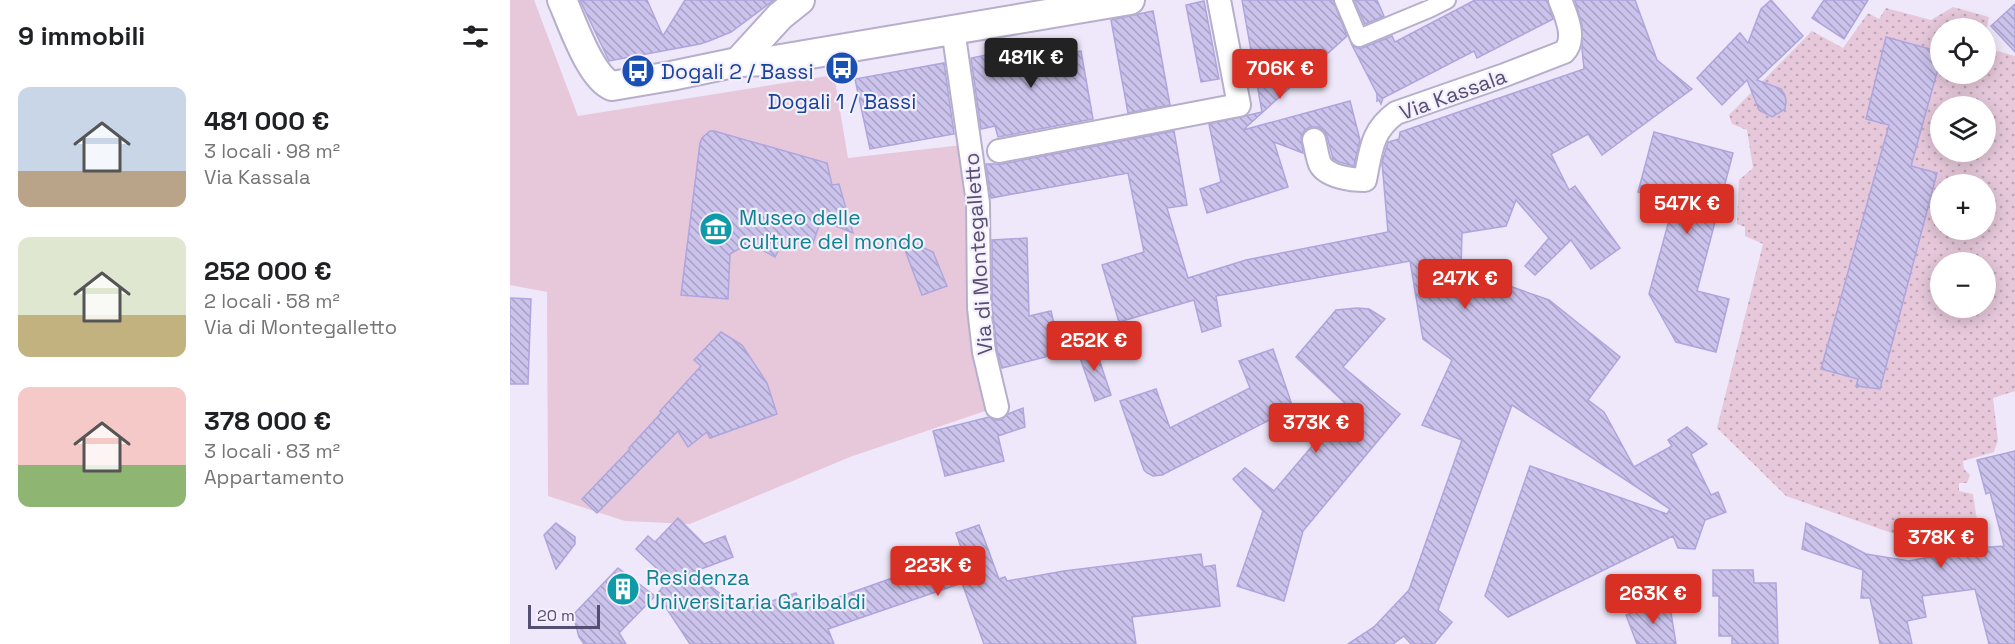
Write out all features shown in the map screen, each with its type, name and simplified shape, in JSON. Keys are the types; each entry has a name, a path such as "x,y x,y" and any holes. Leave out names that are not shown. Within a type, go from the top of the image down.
{"street":[{"path":"562,0 593,69 601,80 612,86 738,62 770,62 953,29 1018,9 1130,0"},
{"path":"999,151 1239,105 1219,0"},
{"path":"1342,0 1359,38 1447,0"},
{"name":"Via Kassala","path":"1314,140 1320,164 1325,169 1353,180 1365,180 1377,131 1396,113 1564,52 1570,43 1567,15 1560,0"},
{"path":"738,62 790,8"},
{"name":"Via di Montegalletto","path":"953,29 978,203 979,308 984,352 997,407"}],"shaded area":[{"path":"510,0 534,0 578,116 834,75 848,158 962,145 969,300 988,410 850,457 690,524 625,521 548,496 547,292 510,285"},
{"path":"1953,7 1989,18 1934,18"},
{"path":"1886,8 1930,20 1930,84 1996,84 1996,51 2015,56 2015,391 1993,398 1998,440 1994,452 1963,461 1964,469 1970,475 1967,483 1959,483 1959,491 1973,494 1979,533 1936,545 1907,546 1906,538 1786,496 1717,428 1763,244 1745,236 1745,227 1737,224 1739,180 1753,168 1747,130 1732,124 1729,115 1812,31 1843,48 1868,13 1879,19"}],"building":[{"path":"580,0 647,0 663,36 685,0 774,0 731,32 709,41 609,61"},
{"path":"1242,0 1333,0 1347,36 1243,130 1350,101 1360,140 1354,166 1333,159 1327,136 1318,127 1310,127 1301,136 1303,153 1274,142 1288,187 1207,213 1200,189 1221,182 1209,124 1262,112"},
{"path":"1354,0 1377,0 1384,16 1365,24"},
{"path":"1475,0 1547,0 1553,19 1477,58 1474,51 1383,98 1381,104 1379,100 1377,101 1377,94 1352,45 1362,48 1392,36 1395,42"},
{"path":"1575,0 1635,0 1657,60 1692,89 1602,155 1588,134 1551,154 1569,190 1575,186 1620,248 1591,269 1571,240 1535,275 1525,266 1549,238 1516,200 1506,226 1462,233 1461,269 1549,300 1620,357 1588,400 1604,412 1634,467 1672,446 1668,440 1687,427 1707,444 1691,454 1711,495 1718,492 1726,512 1705,520 1695,549 1678,548 1673,536 1508,617 1485,596 1530,466 1667,514 1670,509 1512,405 1438,610 1452,622 1434,644 1411,644 1404,636 1393,644 1348,644 1374,627 1409,590 1462,440 1422,425 1452,360 1423,339 1410,261 1216,296 1221,326 1202,332 1194,300 1119,322 1102,265 1144,252 1128,173 991,198 986,164 1002,164 1174,131 1187,205 1167,208 1188,278 1246,260 1388,232 1382,162 1388,142 1399,139 1400,132 1584,69 1582,25"},
{"path":"1771,0 1803,36 1757,80 1781,89 1785,95 1785,109 1772,117 1759,110 1747,80 1722,105 1697,78 1740,33 1748,43 1761,9"},
{"path":"1824,0 1868,0 1844,39 1812,18"},
{"path":"1204,1 1219,79 1201,82 1186,5"},
{"path":"2015,4 2015,52 1996,31 1996,21"},
{"path":"1153,11 1170,105 1128,113 1111,20"},
{"path":"1886,37 1930,49 1930,84 1934,84 1911,166 1937,173 1930,174 1930,200 1880,389 1856,386 1858,379 1821,369 1889,125 1866,119"},
{"path":"1061,40 1063,54 1081,51 1093,119 998,137 995,126 981,129 971,58"},
{"path":"944,63 954,134 870,149 855,79"},
{"path":"710,131 827,163 832,185 839,184 853,233 821,220 811,249 785,237 775,257 749,243 730,254 728,299 681,295 700,143"},
{"path":"1654,132 1733,153 1697,291 1729,299 1716,352 1676,342 1649,294 1674,202 1638,192"},
{"path":"900,237 933,252 947,286 922,295"},
{"path":"1027,238 1029,316 1051,311 1061,353 1002,368 997,350 992,307 992,240"},
{"path":"510,298 531,299 528,384 510,384"},
{"path":"1369,309 1385,319 1343,367 1400,414 1303,531 1284,601 1237,586 1263,511 1233,479 1245,468 1274,491 1347,405 1296,357 1336,310"},
{"path":"721,332 742,345 767,383 777,414 710,438 707,432 688,447 678,431 597,513 582,499 630,449 661,413 660,411 701,366 694,360"},
{"path":"1094,344 1111,395 1095,401 1077,349"},
{"path":"1273,349 1293,408 1162,475 1153,476 1144,470 1120,401 1156,389 1170,428 1250,388 1239,361"},
{"path":"1023,408 1025,427 998,436 1004,461 945,476 933,431 989,417 1001,420 1008,414"},
{"path":"2015,451 2015,644 1989,644 1975,589 1922,596 1926,617 1907,621 1912,644 1880,644 1870,598 1861,598 1863,570 1802,549 1806,523 1866,554 1909,561 1976,548 2004,546 1990,492 1986,494 1977,460"},
{"path":"678,518 704,544 725,536 733,557 693,572 742,611 796,593 802,610 963,553 956,533 979,525 999,579 1005,577 1007,581 1064,571 1201,554 1203,567 1215,565 1220,606 1132,617 1136,644 984,644 962,583 828,629 834,644 690,644 657,594 669,580 636,549 648,536 655,542"},
{"path":"556,523 575,537 575,544 556,569 544,535"},
{"path":"618,568 655,596 619,633 626,644 584,644 579,637 573,615"},
{"path":"1713,570 1753,570 1754,583 1776,583 1778,644 1732,644 1732,636 1719,636 1719,596 1713,596"},
{"path":"1669,600 1676,644 1637,644 1626,615"}],"place":[{"name":"Dogali 1 / Bassi","path":"842,68"},
{"name":"Dogali 2 / Bassi","path":"638,71"},
{"name":"Museo delle culture del mondo","path":"716,229"},
{"name":"Residenza Universitaria Garibaldi","path":"623,589"}]}
